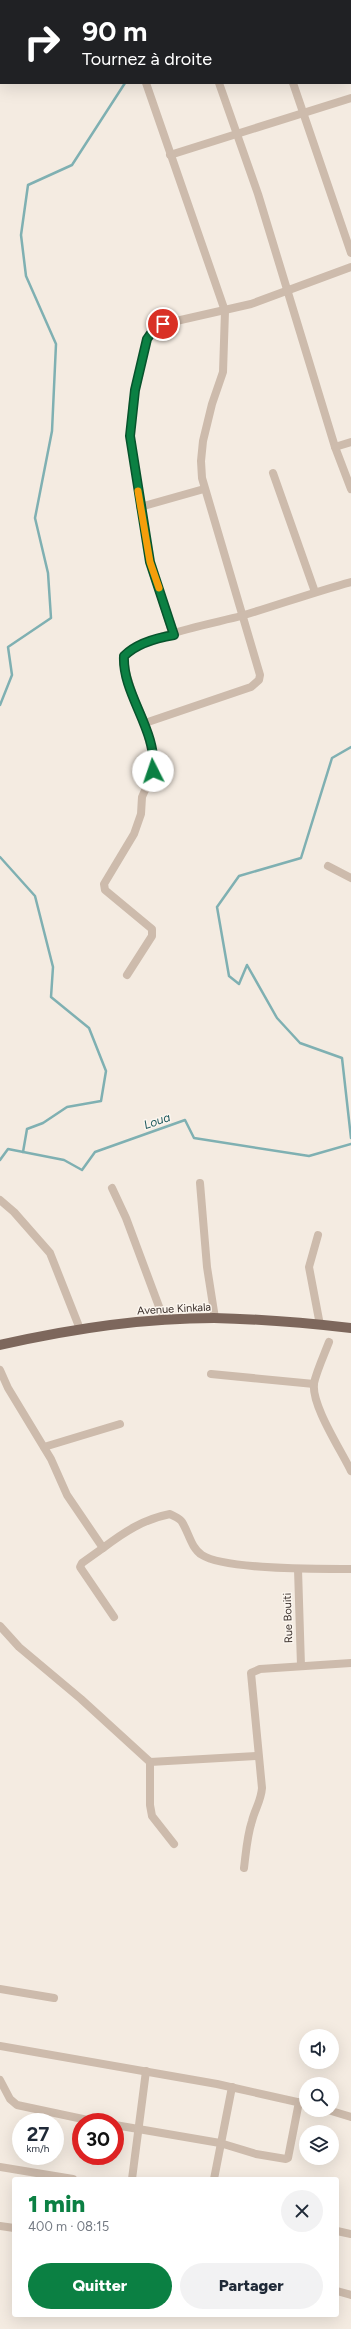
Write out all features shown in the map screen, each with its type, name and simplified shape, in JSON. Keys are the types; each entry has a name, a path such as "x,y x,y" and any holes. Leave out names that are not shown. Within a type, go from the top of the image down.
{"main road":[{"name":"Avenue Kinkala","path":"0,1345 80,1329 164,1320 215,1318 351,1328"}],"street":[{"path":"145,723 256,684 259,680 260,668 242,615 204,489 200,461 212,404 223,372 225,311 218,287 146,84"},
{"path":"219,84 258,194 335,447 351,489"},
{"path":"293,84 351,253"},
{"path":"170,154 351,98"},
{"path":"174,635 150,562 140,507 130,436 134,394 147,339 156,326 252,304 288,289 351,267"},
{"path":"335,447 351,442"},
{"path":"273,473 315,592"},
{"path":"140,507 204,489"},
{"path":"127,975 152,936 152,929 105,890 104,884 134,834 141,814 142,797 153,771 154,762 145,723 134,698 123,662 124,656 129,650 147,642 351,582"},
{"path":"328,866 351,878"},
{"path":"200,1183 207,1267 215,1318"},
{"path":"112,1188 126,1218 164,1320"},
{"path":"0,1200 19,1217 50,1253 80,1329"},
{"path":"318,1235 309,1267 320,1325"},
{"path":"329,1342 314,1384 320,1414 351,1471"},
{"path":"0,1370 8,1388 44,1447 67,1495 103,1548"},
{"path":"211,1374 314,1384"},
{"path":"44,1447 120,1424"},
{"path":"114,1617 80,1567 82,1563 121,1534 152,1517 170,1514 182,1520 190,1541 202,1555 215,1560 298,1569 351,1569"},
{"name":"Rue Bouiti","path":"298,1569 300,1666"},
{"path":"0,1626 19,1647 81,1699 150,1762 258,1756"},
{"path":"244,1868 247,1840 252,1819 261,1798 251,1673 260,1669 351,1663"},
{"path":"150,1762 150,1805 152,1816 174,1844"},
{"path":"0,1989 54,1998"},
{"path":"0,2046 232,2087 299,2102"},
{"path":"132,2177 146,2071"},
{"path":"0,2080 10,2099 17,2105 72,2117"},
{"path":"214,2177 232,2087"},
{"path":"339,2113 351,2117"},
{"path":"124,2126 220,2143 256,2154 286,2159 288,2158 299,2115"},
{"path":"0,2167 58,2177"},
{"path":"0,2226 12,2228"},
{"path":"339,2231 351,2234"},
{"path":"339,2292 351,2295"}],"waterway":[{"path":"0,705 12,675 8,647 51,618 48,573 35,518 52,431 56,344 26,276 21,235 28,185 72,165 124,84"},
{"path":"351,747 332,758 301,858 239,876 217,907 229,976 239,984 247,965 277,1018 300,1043 342,1058 351,1138"},
{"path":"0,857 35,896 53,967 51,997 89,1028 106,1071 101,1101 67,1107 43,1123 27,1129 23,1152"},
{"name":"Loua","path":"0,1160 8,1149 64,1160 82,1170 95,1152 185,1120 194,1138 309,1156 351,1144"}],"slow traffic":[{"path":"138,491 150,562 159,588"}],"route":[{"path":"153,771 154,762 145,723 134,698 123,662 124,656 129,650 160,637 174,635 150,562 140,507 130,436 133,400 139,367 147,339 156,326 163,324"}]}
